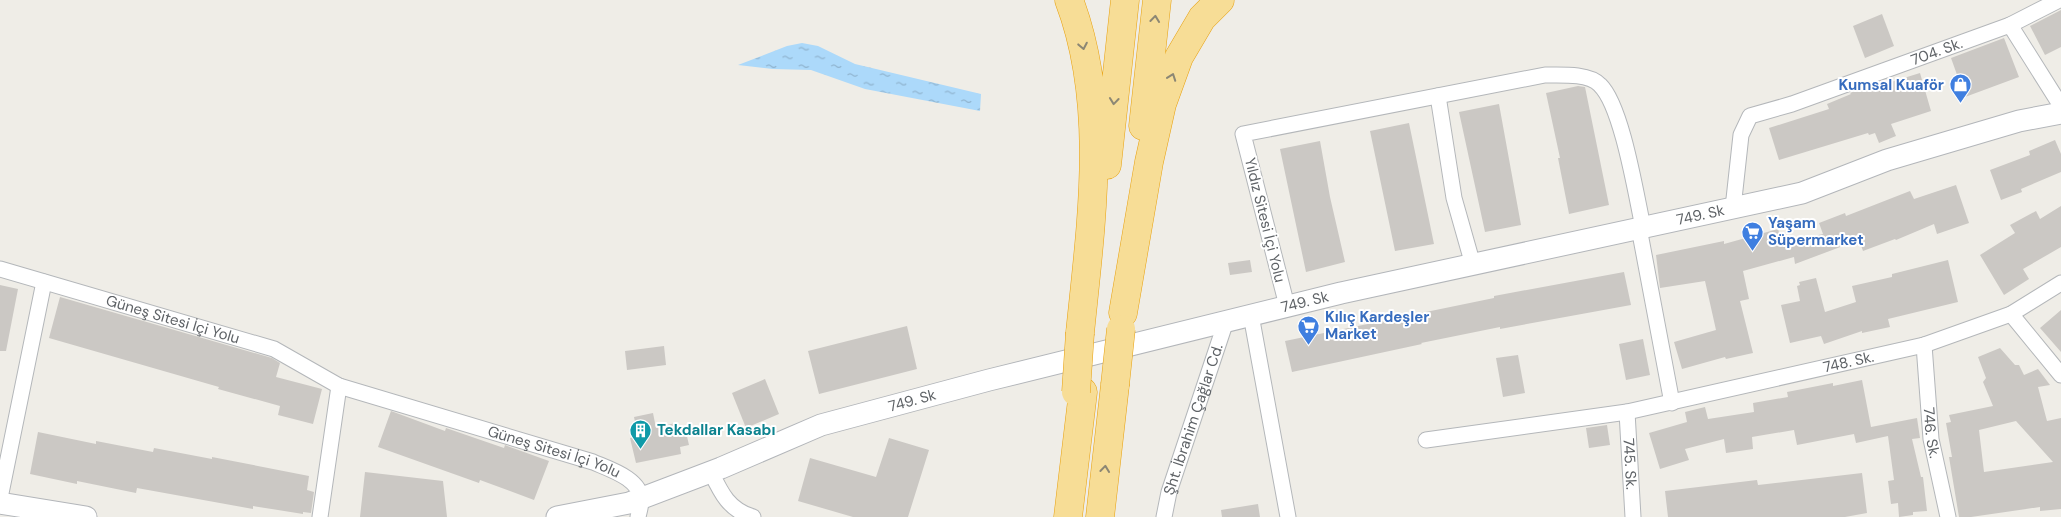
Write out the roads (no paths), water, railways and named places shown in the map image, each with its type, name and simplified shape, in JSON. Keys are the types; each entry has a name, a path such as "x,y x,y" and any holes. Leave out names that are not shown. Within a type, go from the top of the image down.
{"highway":[{"path":"1068,517 1080,392 1093,170 1091,88 1079,28 1069,0"},
{"path":"1084,334 1125,0"},
{"path":"1100,517 1157,0"},
{"path":"1122,321 1149,162 1162,104 1179,57 1202,18 1220,0"}],"street":[{"name":"704. Sk.","path":"1733,208 1741,135 1750,116 1792,104 2010,25 2059,0"},
{"path":"2010,25 2061,106"},
{"path":"1473,265 1454,198 1438,96 1545,75 1574,74 1600,84 1616,108 1641,228 1672,403"},
{"name":"Yıldız Sitesi İçi Yolu","path":"1287,306 1243,134 1438,96"},
{"name":"749. Sk","path":"557,517 629,503 640,508 711,472 821,425 1287,306 1802,193 1887,160 2019,121 2061,113"},
{"name":"Güneş Sitesi İçi Yolu","path":"0,269 274,349 339,386 593,462 624,476 635,485 640,508"},
{"path":"0,498 44,282"},
{"name":"748. Sk.","path":"1426,440 1626,412 1924,345 2011,314 2061,283"},
{"path":"2011,314 2061,375"},
{"path":"1250,315 1288,517"},
{"name":"Şht. İbrahim Çağlar Cd.","path":"1164,517 1169,492 1226,321"},
{"name":"746. Sk.","path":"1924,345 1931,439 1948,517"},
{"path":"320,517 339,386"},
{"name":"745. Sk.","path":"1626,412 1633,517"},
{"path":"711,472 722,494 740,513 753,517"},
{"path":"0,503 72,516"}],"water":[{"path":"802,43 818,46 855,64 981,94 980,111 865,89 811,70 773,69 738,65 787,46"}],"place":[{"name":"Kumsal Kuaför","path":"1960,104"},
{"name":"Yaşam Süpermarket","path":"1752,251"},
{"name":"Kılıç Kardeşler Market","path":"1309,345"},
{"name":"Tekdallar Kasabı","path":"641,449"}]}
